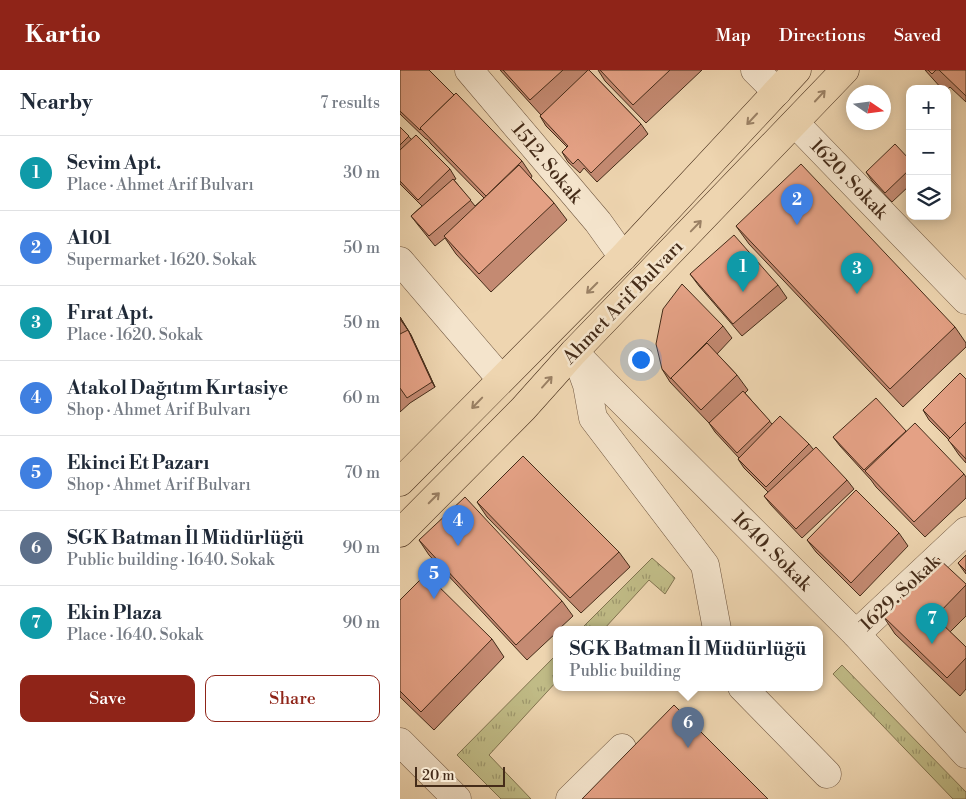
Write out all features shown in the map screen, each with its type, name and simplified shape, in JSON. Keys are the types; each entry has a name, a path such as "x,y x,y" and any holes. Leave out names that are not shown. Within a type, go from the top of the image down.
{"main road":[{"name":"Ahmet Arif Bulvarı","path":"400,482 623,257 797,70"},
{"name":"Ahmet Arif Bulvarı","path":"400,533 523,409 574,352 845,70"}],"street":[{"name":"1512. Sokak","path":"469,70 598,222 623,257"},
{"path":"755,70 777,92"},
{"name":"1620. Sokak","path":"795,123 966,300"},
{"path":"400,261 500,379"},
{"path":"574,352 587,385 593,418 705,565 716,626"},
{"name":"1640. Sokak","path":"574,352 856,634 966,754"},
{"name":"1629. Sokak","path":"856,634 966,531"},
{"path":"746,691 827,774"},
{"path":"400,742 457,799"},
{"path":"570,799 622,748"}],"green space":[{"path":"652,558 675,578 665,594 649,580 607,626 584,626"},
{"path":"553,658 553,685 489,755 531,799 501,799 457,755"},
{"path":"842,665 966,792 966,799 953,799 833,674"}],"building":[{"path":"400,70 429,70 454,95 420,130 400,111"},
{"path":"503,70 563,70 530,100"},
{"path":"588,70 641,124 591,173 578,159 573,164 562,152 568,146 540,116"},
{"path":"600,70 670,70 633,105"},
{"path":"928,70 936,70 932,74"},
{"path":"939,70 966,70 966,96"},
{"path":"456,93 522,161 486,196 420,128"},
{"path":"400,127 409,136 400,145"},
{"path":"416,135 450,169 418,200 400,181 400,150"},
{"path":"895,144 906,156 906,173 885,193 866,172"},
{"path":"801,164 955,327 890,389 736,226"},
{"path":"519,165 554,203 479,274 444,236"},
{"path":"453,179 471,200 429,236 411,216"},
{"path":"734,235 778,285 733,324 690,274"},
{"path":"682,284 723,326 671,379 662,369 656,344 663,309"},
{"path":"408,330 432,382 407,398 400,388 400,334"},
{"path":"707,343 737,375 701,410 671,378"},
{"path":"960,373 966,379 966,422 950,438 923,410"},
{"path":"743,391 770,421 737,453 709,423"},
{"path":"876,398 906,431 864,470 833,437"},
{"path":"780,416 809,444 766,487 738,459"},
{"path":"966,422 966,459 948,440"},
{"path":"915,423 964,474 914,522 865,471"},
{"path":"816,447 847,480 796,529 764,496"},
{"path":"523,456 619,552 570,598 477,502"},
{"path":"856,490 899,533 851,583 807,540"},
{"path":"465,497 562,601 516,645 419,540"},
{"path":"966,555 966,571 958,563"},
{"path":"938,558 966,584 935,617 966,647 966,658 947,678 883,616"},
{"path":"426,574 492,639 421,712 400,691 400,600"},
{"path":"674,705 768,799 582,799"}],"place":[{"name":"A101","path":"797,225"},
{"name":"Sevim Apt.","path":"743,292"},
{"name":"Fırat Apt.","path":"857,294"},
{"name":"Atakol Dağıtım Kırtasiye","path":"458,546"},
{"name":"Ekinci Et Pazarı","path":"434,599"},
{"name":"Ekin Plaza","path":"932,644"},
{"name":"SGK Batman İl Müdürlüğü","path":"688,748"}]}
